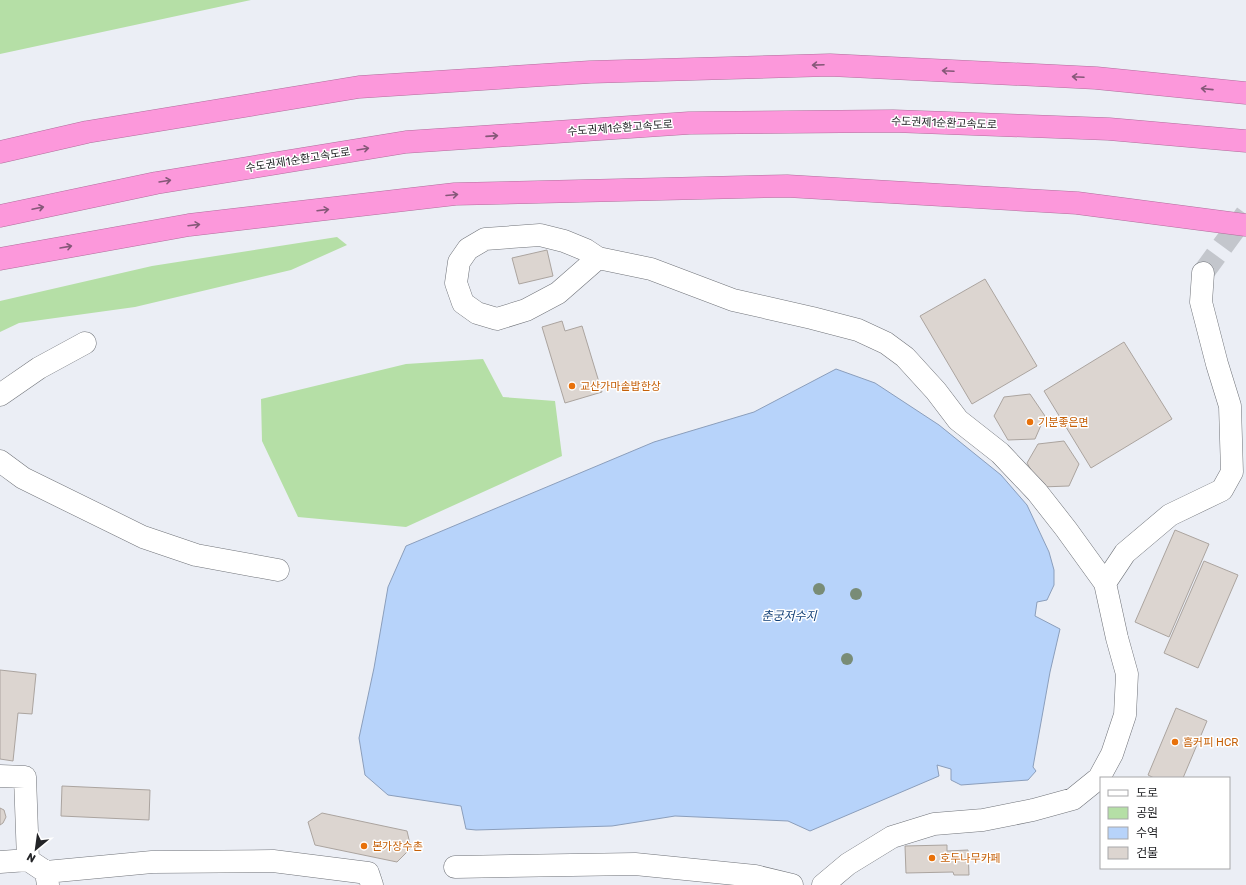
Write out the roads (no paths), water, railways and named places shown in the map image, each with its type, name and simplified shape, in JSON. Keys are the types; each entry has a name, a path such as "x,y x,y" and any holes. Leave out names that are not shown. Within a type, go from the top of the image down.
{"highway":[{"path":"0,152 87,132 359,87 590,72 830,65 1096,78 1246,93"},
{"name":"수도권제1순환고속도로","path":"0,216 156,182 406,142 689,123 893,121 1109,130 1246,141"},
{"path":"0,259 189,225 455,194 787,186 1078,203 1246,226"}],"street":[{"path":"598,258 558,293 526,310 497,319 477,313 462,303 456,283 459,262 468,249 485,239 540,235 564,241 586,250 598,258 651,269 733,300 858,330 886,343 906,357 936,391 958,420 1000,453 1037,492 1066,528 1105,583 1117,638 1127,674 1125,715 1112,754 1099,778 1073,800 983,820 934,824 892,837 848,864 823,885"},
{"path":"1105,583 1125,554 1170,515 1222,490 1232,472 1230,406 1217,364 1201,302 1204,273"},
{"path":"0,395 40,368 85,343"},
{"path":"0,462 23,478 143,537 196,556 278,570"},
{"path":"0,776 25,777 41,872"},
{"path":"0,862 41,872 152,862 273,861 368,873 372,885"},
{"path":"455,867 635,864 755,876 792,885"}],"water":[{"name":"춘궁저수지","path":"836,369 875,383 939,425 1001,475 1027,505 1049,552 1054,570 1054,585 1047,600 1037,602 1035,616 1060,629 1050,672 1033,767 1036,771 1028,780 961,785 951,780 951,769 937,765 939,776 810,831 788,821 675,816 612,826 476,830 466,829 461,806 388,795 365,775 359,738 374,668 388,587 406,546 654,442 754,412"}],"tunnel":[{"path":"1203,273 1246,214"}],"place":[{"name":"교산가마솥밥한상","path":"572,386"},
{"name":"기분좋은면","path":"1030,422"},
{"name":"흠커피 HCR","path":"1175,742"},
{"name":"본가장수촌","path":"364,846"},
{"name":"호두나무카페","path":"932,858"}]}
